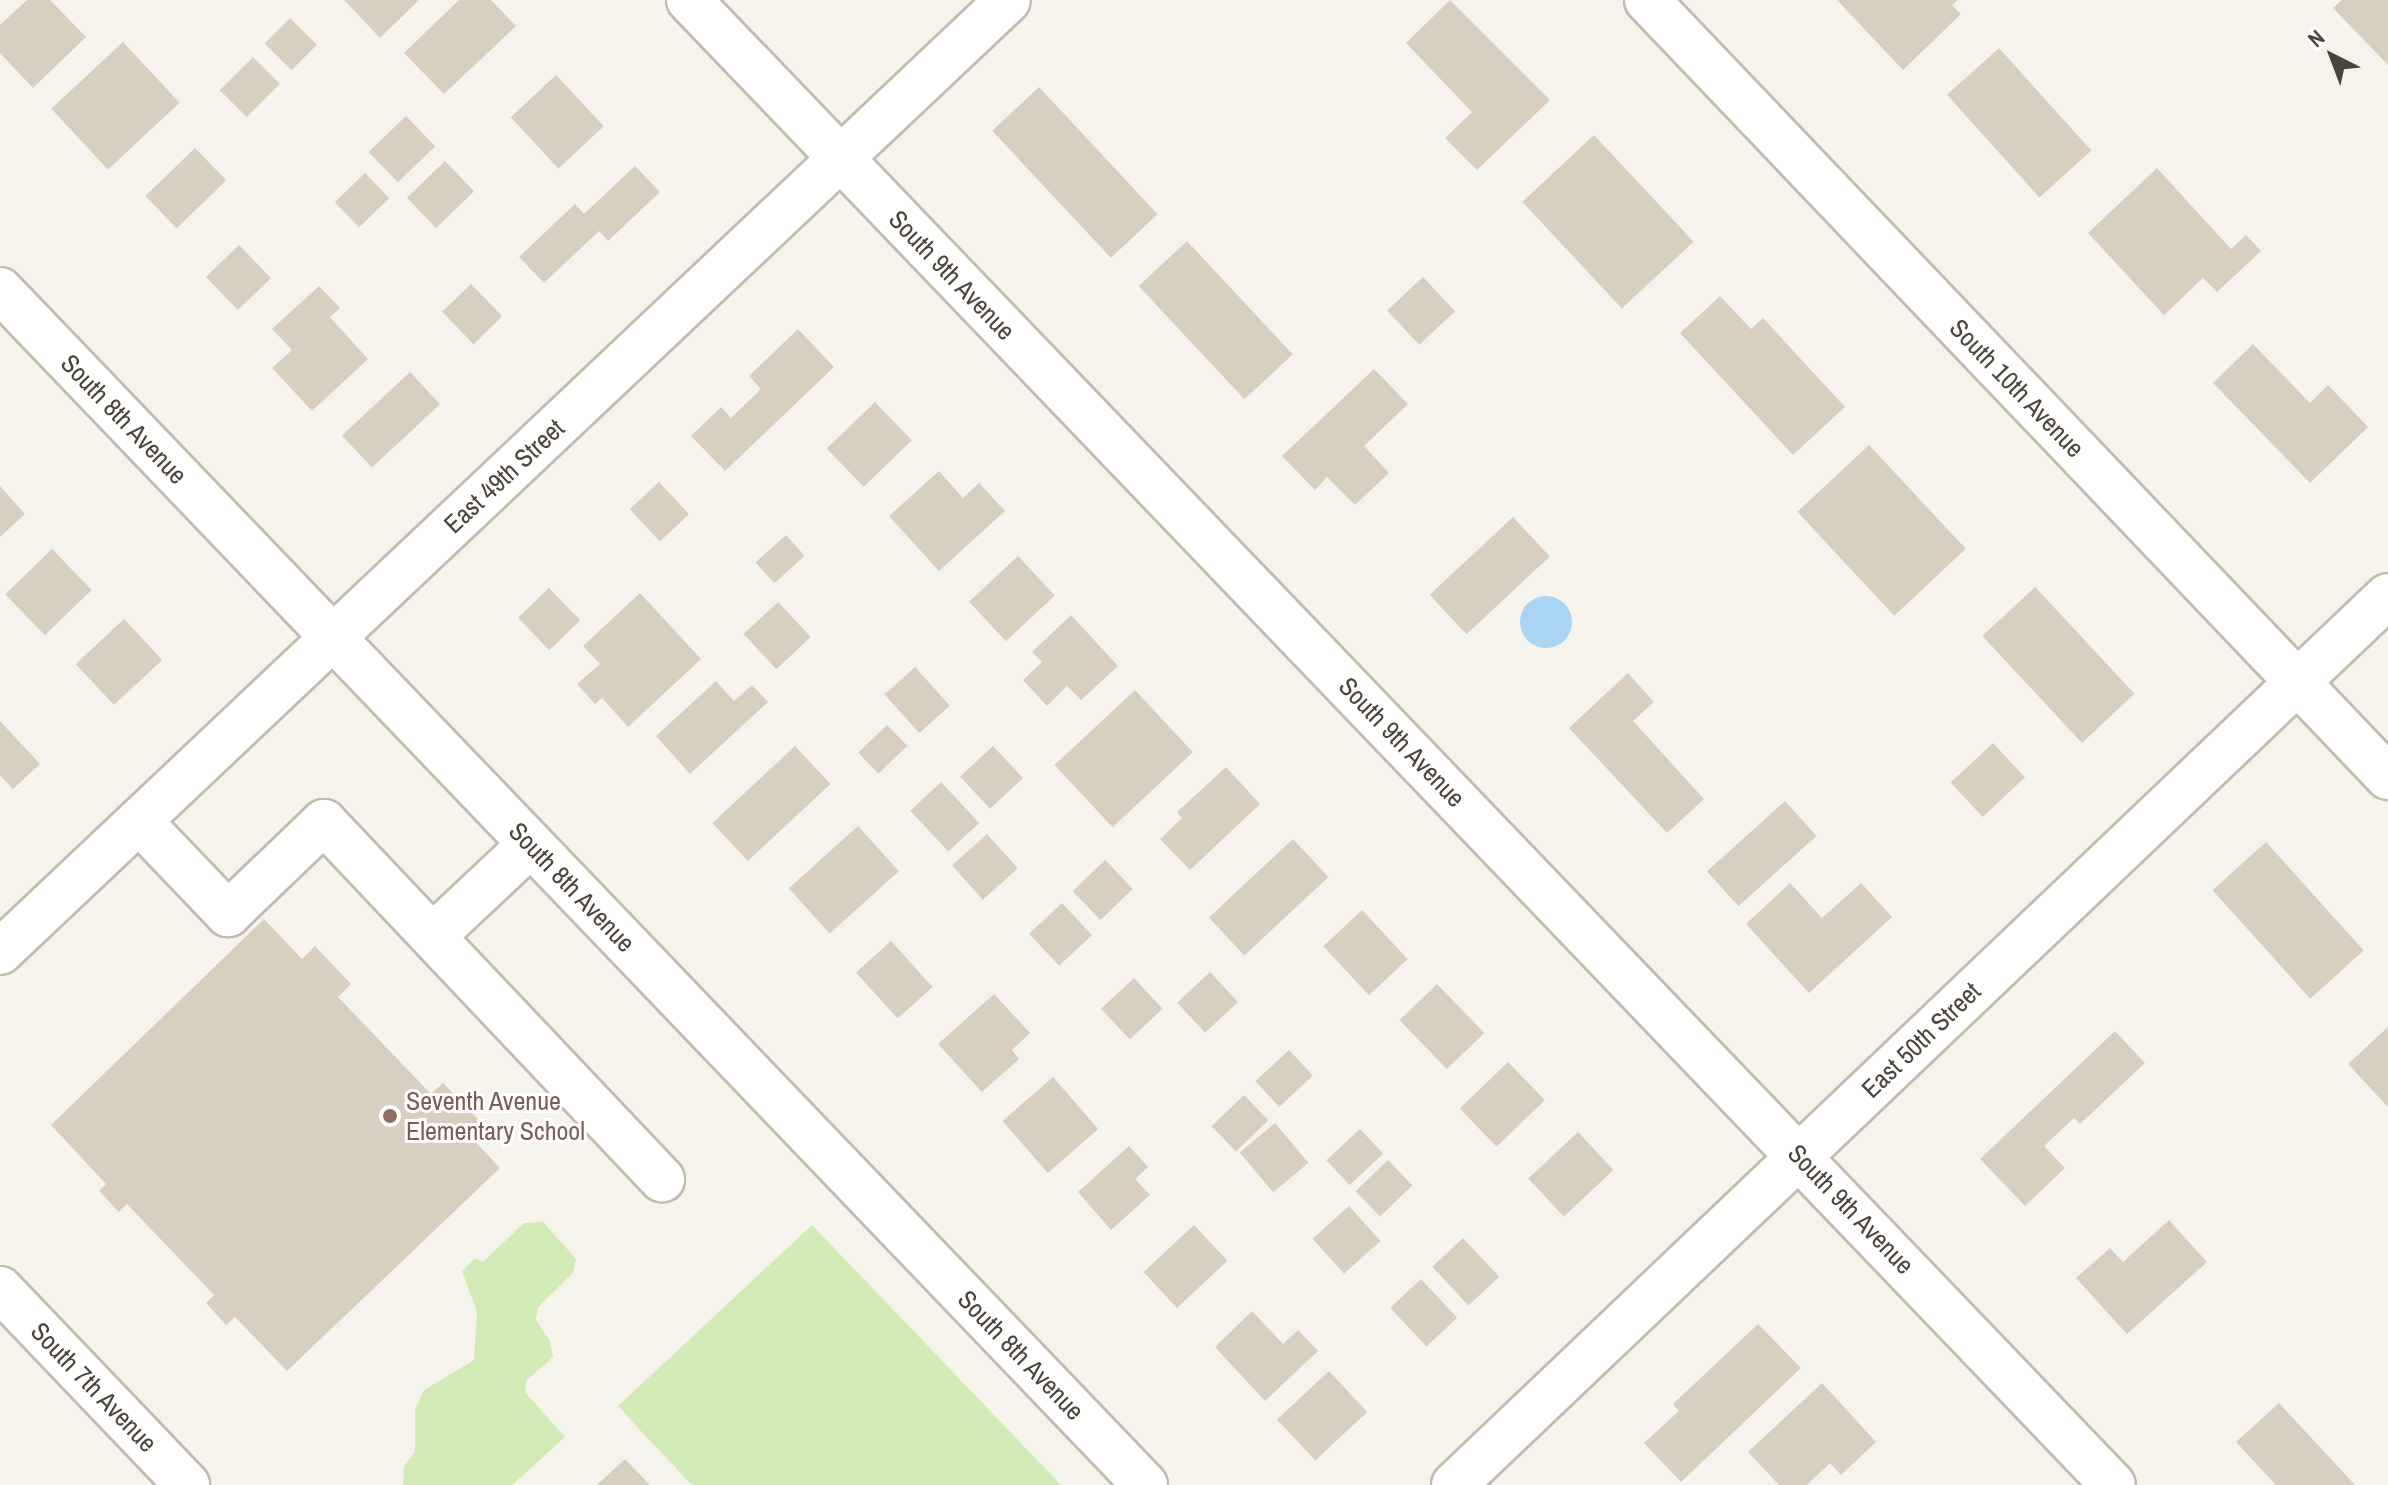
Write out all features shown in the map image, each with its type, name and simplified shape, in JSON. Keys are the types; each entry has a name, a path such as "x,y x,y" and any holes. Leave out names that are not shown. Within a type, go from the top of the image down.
{"street":[{"name":"South 9th Avenue","path":"689,0 1800,1155 2113,1485"},
{"name":"East 49th Street","path":"0,952 1008,0"},
{"name":"South 10th Avenue","path":"1647,0 2388,777"},
{"name":"South 8th Avenue","path":"0,290 1145,1485"},
{"name":"East 50th Street","path":"1454,1485 2388,596"},
{"path":"139,821 228,914 324,822 662,1180"},
{"path":"433,936 531,844"},
{"name":"South 7th Avenue","path":"0,1289 187,1485"}],"green space":[{"path":"543,1222 576,1259 573,1273 538,1307 536,1320 550,1341 553,1357 526,1381 525,1392 565,1437 512,1485 403,1485 404,1466 415,1452 415,1410 424,1390 474,1360 477,1312 462,1271 475,1258 483,1262 524,1223"},
{"path":"812,1225 1061,1485 692,1485 618,1406"}],"water":[{"path":"1546,596 1564,604 1572,622 1564,640 1546,648 1528,640 1520,622 1528,604"}],"building":[{"path":"27,0 50,0 86,37 33,88 0,53 0,25"},
{"path":"344,0 419,0 380,38"},
{"path":"459,0 491,0 516,26 444,94 404,53"},
{"path":"1450,0 1550,100 1477,170 1445,138 1472,112 1406,43"},
{"path":"1837,0 1958,0 1952,5 1961,14 1903,70"},
{"path":"2342,0 2388,0 2388,65 2333,8"},
{"path":"290,18 317,45 291,70 265,43"},
{"path":"123,42 180,103 108,170 51,109"},
{"path":"1999,48 2091,151 2039,197 1947,95"},
{"path":"253,57 280,84 247,117 220,90"},
{"path":"556,75 604,126 558,168 511,117"},
{"path":"1039,87 1158,214 1111,258 992,131"},
{"path":"406,116 435,146 398,182 369,152"},
{"path":"1594,135 1694,242 1622,309 1522,202"},
{"path":"195,148 226,180 177,228 145,196"},
{"path":"445,161 474,191 436,228 407,198"},
{"path":"635,166 660,192 608,241 599,231 544,283 519,257 575,204 584,214"},
{"path":"2157,168 2231,249 2246,235 2261,251 2217,292 2203,278 2164,315 2088,233"},
{"path":"365,173 389,198 359,227 335,202"},
{"path":"1187,241 1293,354 1244,399 1139,286"},
{"path":"239,245 271,278 238,310 206,277"},
{"path":"1423,277 1455,311 1419,345 1387,310"},
{"path":"471,284 502,316 473,344 442,312"},
{"path":"319,286 340,308 330,317 368,359 312,411 272,368 292,350 272,329"},
{"path":"1720,296 1751,329 1763,318 1845,407 1793,455 1680,333"},
{"path":"798,329 834,367 725,471 691,436 721,407 731,418 761,389 749,376"},
{"path":"2253,344 2310,403 2328,385 2368,427 2310,483 2213,383"},
{"path":"1374,369 1408,404 1364,446 1389,473 1355,505 1327,477 1315,490 1282,456"},
{"path":"410,372 440,404 372,468 342,435"},
{"path":"875,402 912,440 864,487 827,449"},
{"path":"1869,445 1966,549 1894,616 1797,512"},
{"path":"939,471 963,498 979,483 1005,511 939,571 889,516"},
{"path":"659,482 689,514 660,541 630,509"},
{"path":"0,486 25,514 0,537"},
{"path":"1513,517 1550,556 1466,634 1430,595"},
{"path":"786,535 805,556 774,583 756,562"},
{"path":"52,549 92,590 45,635 5,594"},
{"path":"1018,556 1055,595 1006,641 969,602"},
{"path":"2035,587 2135,694 2082,743 1982,636"},
{"path":"549,588 580,620 549,650 518,618"},
{"path":"640,593 701,659 628,727 602,698 595,704 577,684 600,664 583,646"},
{"path":"778,602 811,637 776,669 744,634"},
{"path":"1071,615 1118,666 1081,700 1067,686 1047,706 1023,680 1042,662 1032,652"},
{"path":"124,619 162,660 114,705 76,664"},
{"path":"915,667 950,706 919,733 885,694"},
{"path":"1628,673 1654,702 1633,721 1704,799 1667,833 1569,728"},
{"path":"716,681 734,701 752,685 768,702 690,774 656,736"},
{"path":"1135,690 1193,752 1113,827 1055,765"},
{"path":"0,721 40,764 13,789 0,775"},
{"path":"887,725 907,746 878,774 858,753"},
{"path":"1993,743 2025,777 1983,817 1951,783"},
{"path":"795,746 830,784 748,861 712,823"},
{"path":"993,746 1023,778 990,809 960,777"},
{"path":"1226,767 1260,804 1190,870 1160,839 1182,818 1177,812"},
{"path":"941,782 979,823 948,852 910,811"},
{"path":"1785,801 1816,836 1738,906 1707,871"},
{"path":"858,826 899,871 830,934 789,888"},
{"path":"987,834 1018,868 983,900 952,865"},
{"path":"1293,839 1328,877 1244,955 1209,917"},
{"path":"2266,842 2364,950 2310,999 2212,890"},
{"path":"1105,860 1133,889 1100,920 1073,891"},
{"path":"1790,883 1822,918 1861,883 1892,917 1809,993 1746,924"},
{"path":"1062,903 1092,935 1059,966 1029,934"},
{"path":"1362,910 1408,959 1369,995 1323,946"},
{"path":"264,919 302,959 315,946 351,984 338,997 431,1094 443,1083 480,1121 467,1133 500,1168 287,1371 235,1317 226,1325 206,1303 214,1295 127,1204 119,1212 99,1191 106,1184 51,1125"},
{"path":"891,941 932,987 898,1019 856,972"},
{"path":"1210,972 1238,1002 1205,1033 1177,1003"},
{"path":"1134,978 1163,1009 1130,1039 1101,1009"},
{"path":"1437,984 1484,1033 1447,1069 1400,1020"},
{"path":"994,994 1030,1033 1012,1050 1019,1059 982,1092 938,1044"},
{"path":"2388,1027 2388,1107 2348,1064"},
{"path":"2115,1031 2145,1063 2080,1124 2074,1118 2044,1146 2065,1168 2025,1206 1980,1159"},
{"path":"1289,1050 1313,1076 1279,1107 1255,1081"},
{"path":"1508,1062 1545,1100 1497,1147 1460,1109"},
{"path":"1053,1077 1098,1129 1048,1173 1002,1121"},
{"path":"1244,1095 1268,1120 1236,1151 1212,1126"},
{"path":"1275,1123 1308,1163 1273,1192 1240,1153"},
{"path":"1360,1129 1383,1154 1350,1185 1326,1160"},
{"path":"1578,1132 1613,1170 1564,1216 1528,1178"},
{"path":"1129,1146 1148,1167 1135,1179 1150,1195 1111,1230 1078,1192"},
{"path":"1388,1160 1412,1185 1380,1216 1356,1191"},
{"path":"1349,1206 1380,1241 1344,1274 1313,1239"},
{"path":"2169,1220 2207,1262 2127,1334 2076,1278 2110,1248 2123,1262"},
{"path":"1194,1225 1227,1261 1177,1308 1144,1272"},
{"path":"1463,1238 1499,1277 1468,1305 1432,1267"},
{"path":"1421,1279 1457,1318 1426,1346 1390,1308"},
{"path":"1252,1311 1283,1344 1298,1330 1318,1351 1265,1401 1215,1347"},
{"path":"1758,1324 1801,1368 1681,1482 1644,1443 1679,1411 1673,1404"},
{"path":"1329,1371 1367,1412 1315,1460 1277,1419"},
{"path":"1822,1383 1876,1442 1841,1475 1830,1463 1807,1485 1779,1485 1748,1452"},
{"path":"2279,1403 2355,1485 2276,1485 2236,1442"},
{"path":"625,1459 650,1485 597,1485"}],"place":[{"name":"Seventh Avenue Elementary School","path":"390,1116"}]}
